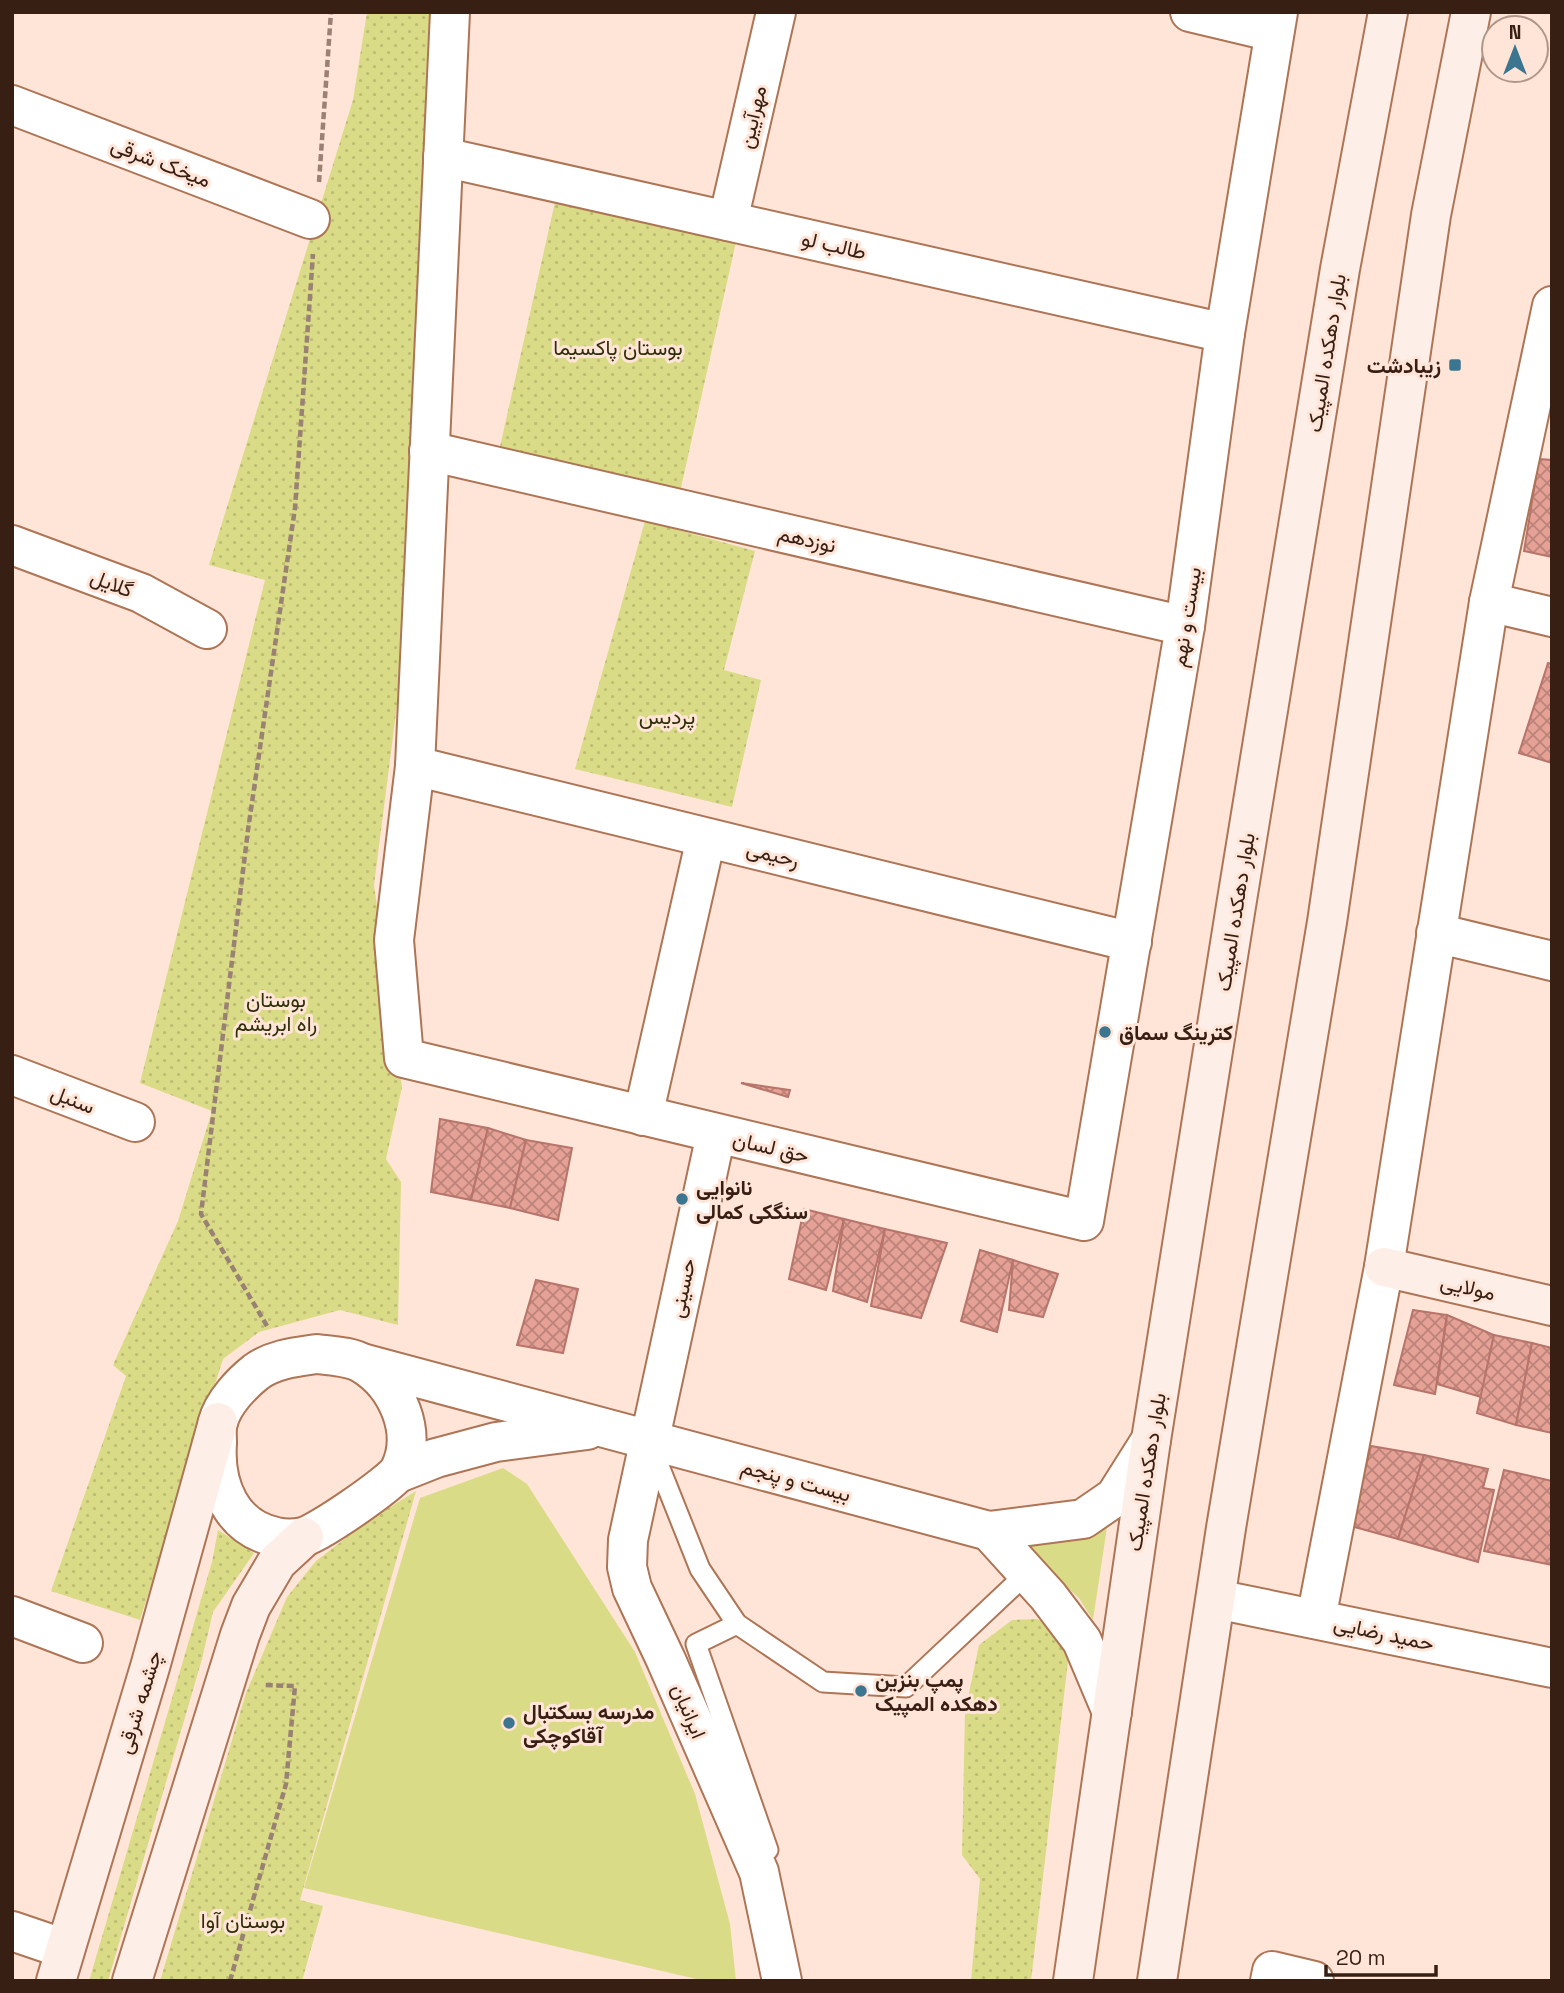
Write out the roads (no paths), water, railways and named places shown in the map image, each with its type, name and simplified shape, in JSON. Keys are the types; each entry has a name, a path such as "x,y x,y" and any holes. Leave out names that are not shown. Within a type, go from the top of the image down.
{"main road":[{"name":"بلوار دهکده المپیک","path":"1073,1981 1151,1440 1338,283 1388,12"},
{"path":"1157,1981 1226,1528 1327,922 1431,215 1471,12"},
{"name":"مولایی","path":"1384,1267 1552,1306"},
{"name":"چشمه شرقی","path":"60,1965 153,1654 218,1422"},
{"path":"132,1981 223,1684 251,1606 277,1562 304,1537"}],"street":[{"path":"415,766 450,12"},
{"name":"مهرآیین","path":"728,221 776,12"},
{"path":"1190,12 1276,22"},
{"name":"بیست و نهم","path":"1084,1221 1185,626 1225,333 1276,22"},
{"name":"میخک شرقی","path":"12,105 314,219"},
{"name":"طالب لو","path":"443,157 1225,333"},
{"path":"1315,1619 1384,1267 1489,602 1552,306"},
{"name":"نوزدهم","path":"429,451 1185,626"},
{"name":"گلایل","path":"12,545 141,593 207,629"},
{"path":"1489,602 1552,617"},
{"name":"رحیمی","path":"415,766 1132,942"},
{"name":"حق لسان","path":"415,766 394,940 404,1058 1084,1221"},
{"path":"643,1116 706,838"},
{"path":"1436,933 1552,961"},
{"name":"سنبل","path":"12,1075 135,1122"},
{"name":"حسینی","path":"649,1441 716,1134"},
{"path":"317,1354 343,1357 362,1363 381,1378 394,1394 402,1412 406,1432 404,1454 398,1473 352,1508 304,1537 277,1537 251,1528 232,1510 220,1485 216,1457 218,1422 234,1393 258,1371 286,1359 317,1354"},
{"name":"بیست و پنجم","path":"362,1363 989,1531"},
{"name":"بیست و پنجم","path":"398,1473 436,1458 496,1442 603,1427"},
{"path":"989,1531 1083,1519 1115,1497 1151,1440"},
{"name":"ایرانیان","path":"649,1441 628,1540 627,1567 632,1588 759,1872 782,1981"},
{"path":"989,1531 1082,1641 1112,1712"},
{"name":"حمید رضایی","path":"1216,1599 1552,1668"},
{"path":"12,1616 83,1643"},
{"path":"12,1931 60,1965"},
{"path":"1271,1976 1314,1981"}],"lane":[{"path":"649,1441 700,1569 737,1623 823,1682 906,1687 1027,1573"},
{"path":"737,1623 696,1644 771,1857 764,1899"}],"place":[{"name":"زیبادشت","path":"1455,365"},
{"name":"کترینگ سماق","path":"1105,1032"},
{"name":"نانوایی سنگکی کمالی","path":"682,1199"},
{"name":"پمپ بنزین دهکده المپیک","path":"861,1691"},
{"name":"مدرسه بسکتبال آقاکوچکی","path":"509,1723"}],"park label":[{"name":"بوستان پاکسیما","path":"618,347"},
{"name":"پردیس","path":"667,716"},
{"name":"بوستان راه ابریشم","path":"276,1011"},
{"name":"بوستان آوا","path":"243,1920"}]}
